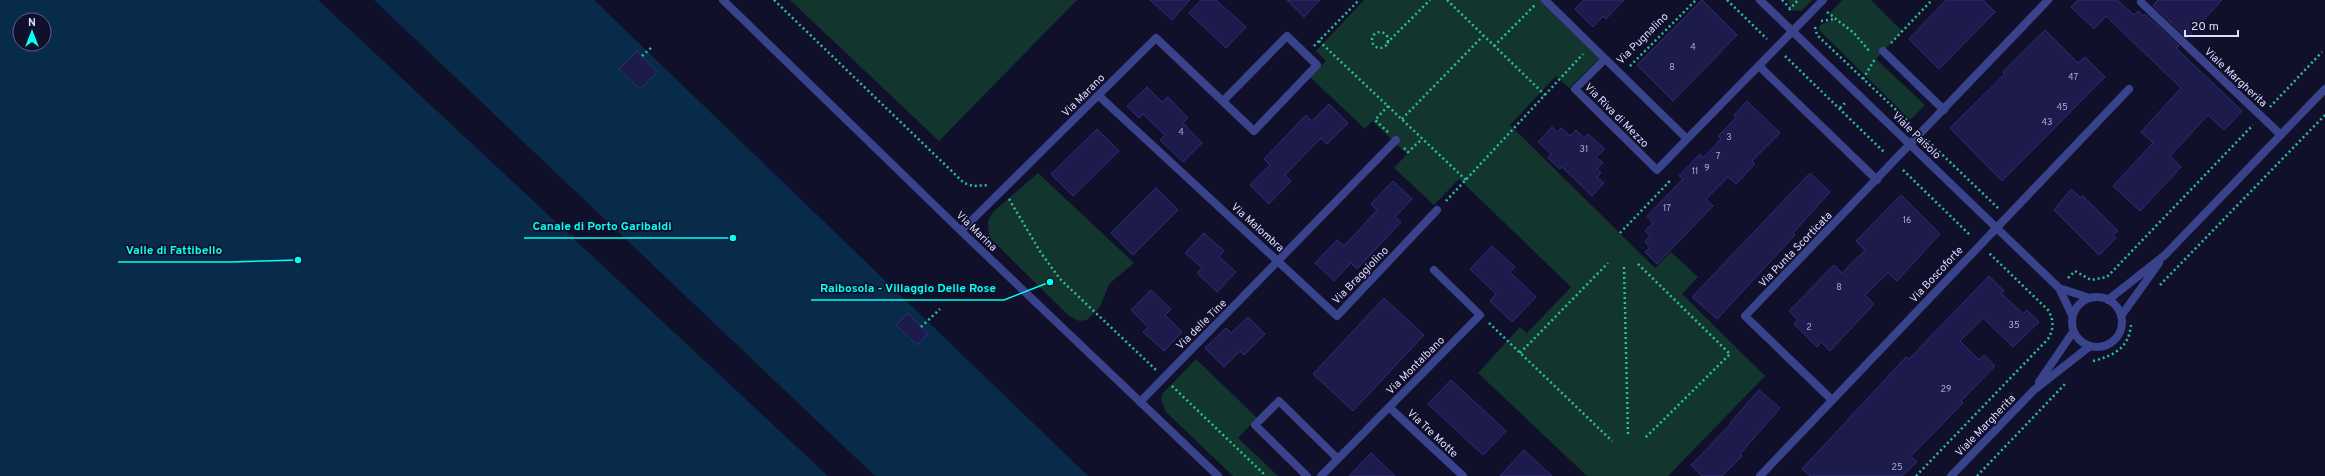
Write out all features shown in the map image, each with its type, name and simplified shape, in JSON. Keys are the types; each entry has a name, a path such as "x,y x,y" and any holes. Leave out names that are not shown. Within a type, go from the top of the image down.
{"street":[{"name":"Via Pugnalino","path":"1545,0 1605,59"},
{"name":"Viale Paisolo","path":"1760,0 1911,144 2058,288 2072,316"},
{"path":"1657,170 1823,0"},
{"name":"Via Punta Scorticata","path":"1832,400 1745,316 2048,0"},
{"name":"Via Marina","path":"726,1 961,231 1218,476"},
{"name":"Viale Margherita","path":"2141,2 2281,135"},
{"path":"1287,36 1317,65 1254,131 1223,101 1287,36"},
{"name":"Via Marano","path":"961,231 1156,38 1223,101"},
{"path":"1883,51 1944,110"},
{"path":"1605,59 1687,139"},
{"name":"Via Riva di Mezzo","path":"1605,59 1574,89 1657,170"},
{"path":"1759,66 1877,180"},
{"name":"Via Boscoforte","path":"1760,476 2129,89"},
{"name":"Viale Margherita","path":"2108,300 2165,255 2325,89"},
{"name":"Via Malombra","path":"1098,95 1279,262 1396,140"},
{"name":"Via Braggiolino","path":"1279,262 1337,316 1438,210"},
{"name":"Viale Margherita","path":"1951,476 2034,390 2090,346 2102,347 2115,339 2121,328 2121,316 2165,255"},
{"name":"Via delle Tine","path":"1140,402 1279,262"},
{"path":"1434,270 1480,315"},
{"name":"Viale Paisolo","path":"2058,288 2090,298"},
{"path":"2090,346 2078,340 2073,332 2072,316 2082,301 2098,297 2108,300 2118,309 2121,316"},
{"name":"Via Montalbano","path":"1321,476 1480,315"},
{"name":"Viale Margherita","path":"2034,390 2073,332"},
{"path":"1307,476 1255,425 1279,401 1338,459"},
{"name":"Via Tre Motte","path":"1389,407 1463,476"}],"path":[{"path":"774,0 964,183 973,186 994,187 1002,191 1018,213 1041,253 1060,279 1266,476"},
{"path":"1306,54 1359,0"},
{"path":"1387,43 1387,38 1382,33 1376,33 1372,39 1372,45 1376,48 1382,48 1387,43 1430,0"},
{"path":"1446,0 1545,95"},
{"path":"1494,46 1540,0"},
{"name":"Via Pugnalino","path":"1621,74 1696,0"},
{"path":"1727,0 2048,310 2052,317 2053,330 2048,340 1916,476"},
{"path":"1782,0 1790,8"},
{"path":"1834,19 1854,33 1876,59 1932,0"},
{"path":"1402,119 1484,36"},
{"path":"1319,41 1466,180"},
{"path":"1438,210 1591,45"},
{"path":"642,56 652,47"},
{"path":"2066,280 2075,271 2091,280 2107,277 2322,52"},
{"path":"1375,120 1388,106"},
{"path":"1408,152 1422,139"},
{"path":"1620,233 1669,182 1657,170"},
{"path":"1520,353 1608,263"},
{"path":"1638,264 1730,354 1644,439"},
{"path":"1624,267 1628,434"},
{"path":"921,327 940,309"},
{"path":"1480,315 1612,440"}],"green space":[{"path":"790,0 1077,0 939,141"},
{"path":"1364,0 1543,0 1601,57 1569,88 1556,76 1510,125 1655,268 1671,252 1698,277 1682,294 1765,376 1668,476 1587,476 1478,373 1520,327 1527,333 1571,287 1459,179 1434,205 1394,168 1407,154 1372,121 1365,129 1310,77 1326,61 1316,51"},
{"path":"1787,0 1812,0 1801,11 1788,10 1792,6"},
{"path":"1842,0 1871,0 1902,31 1876,59 1925,105 1910,120 1819,30 1820,25 1834,19 1829,14"},
{"path":"1038,173 1134,263 1109,284 1100,307 1087,320 1079,321 1069,316 989,237 988,221 993,212"},
{"path":"1196,359 1257,418 1238,438 1278,476 1233,476 1166,412 1161,400 1162,394"}],"water":[{"path":"0,0 318,0 828,476 0,476"},
{"path":"374,0 594,0 1088,476 875,476"}],"building":[{"path":"1150,0 1190,0 1172,20"},
{"path":"1201,0 1216,0 1246,27 1226,48 1189,13"},
{"path":"1287,0 1320,0 1304,17"},
{"path":"1584,0 1624,0 1606,19 1603,16 1593,27 1575,9"},
{"path":"1702,0 1737,35 1673,101 1637,65"},
{"path":"1946,0 1983,0 1995,12 1939,69 1909,39"},
{"path":"2078,0 2117,0 2134,15 2138,11 2143,16 2145,14 2179,46 2176,48 2242,111 2224,130 2208,115 2170,156 2181,167 2140,211 2113,186 2153,143 2141,132 2181,88 2106,16 2094,29 2071,7"},
{"path":"2158,0 2222,0 2187,38 2153,5"},
{"path":"2045,30 2078,63 2085,57 2105,77 2002,181 1950,128 2005,74 2003,72"},
{"path":"637,51 657,72 640,89 619,69"},
{"path":"1147,87 1162,102 1168,97 1188,118 1183,123 1202,143 1183,162 1160,140 1165,135 1143,114 1139,118 1127,106"},
{"path":"1747,101 1780,133 1752,161 1755,164 1736,184 1728,177 1706,199 1713,206 1657,264 1645,252 1650,247 1645,242 1650,236 1645,231 1653,223 1647,216 1683,179 1679,176 1700,154 1703,158 1721,139 1718,136 1736,118 1734,115"},
{"path":"1329,104 1348,123 1327,144 1321,138 1285,175 1291,181 1269,204 1250,185 1270,165 1264,159 1306,115 1312,121"},
{"path":"1552,127 1557,132 1561,128 1570,136 1576,130 1584,138 1588,134 1605,149 1596,157 1603,163 1597,168 1601,173 1597,177 1604,183 1592,196 1562,167 1560,169 1548,158 1551,154 1538,142"},
{"path":"1097,129 1119,151 1073,196 1051,174"},
{"path":"1810,173 1830,192 1793,233 1795,235 1717,319 1692,297"},
{"path":"1393,181 1412,199 1395,217 1401,222 1357,269 1351,263 1334,281 1315,263 1337,240 1344,246 1377,210 1371,204"},
{"path":"1156,188 1178,210 1133,255 1111,233"},
{"path":"2071,189 2081,198 2083,196 2118,231 2113,235 2116,238 2099,255 2054,210"},
{"path":"1901,195 1940,234 1897,281 1888,273 1865,295 1874,304 1830,351 1821,342 1817,347 1794,324 1798,320 1789,311 1834,265 1842,273 1865,250 1856,241"},
{"path":"1204,233 1224,251 1219,257 1236,272 1217,292 1197,273 1202,268 1185,253"},
{"path":"1492,246 1515,267 1510,272 1536,297 1512,322 1490,301 1496,294 1470,269"},
{"path":"1989,276 2004,291 2001,293 2023,314 2027,310 2039,322 2013,347 1983,318 1960,341 1979,360 1984,355 1995,366 1961,401 1963,403 1911,456 1917,462 1902,476 1810,476 1802,469 1906,357 1909,359"},
{"path":"1151,290 1171,309 1165,315 1182,332 1164,351 1143,332 1148,327 1131,310"},
{"path":"1384,298 1424,335 1353,411 1313,374"},
{"path":"908,313 928,334 917,345 896,325"},
{"path":"1248,317 1265,334 1244,355 1240,351 1224,367 1205,348 1226,328 1231,333"},
{"path":"1451,380 1506,431 1483,455 1428,404"},
{"path":"1759,390 1780,408 1740,454 1742,456 1722,476 1702,476 1691,465 1731,424 1730,423"},
{"path":"1524,450 1552,476 1500,476"},
{"path":"1371,453 1395,476 1349,476"}],"place":[{"name":"Canale di Porto Garibaldi","path":"733,238"},
{"name":"Valle di Fattibello","path":"298,260"},
{"name":"Raibosola - Villaggio Delle Rose","path":"1050,282"}]}
